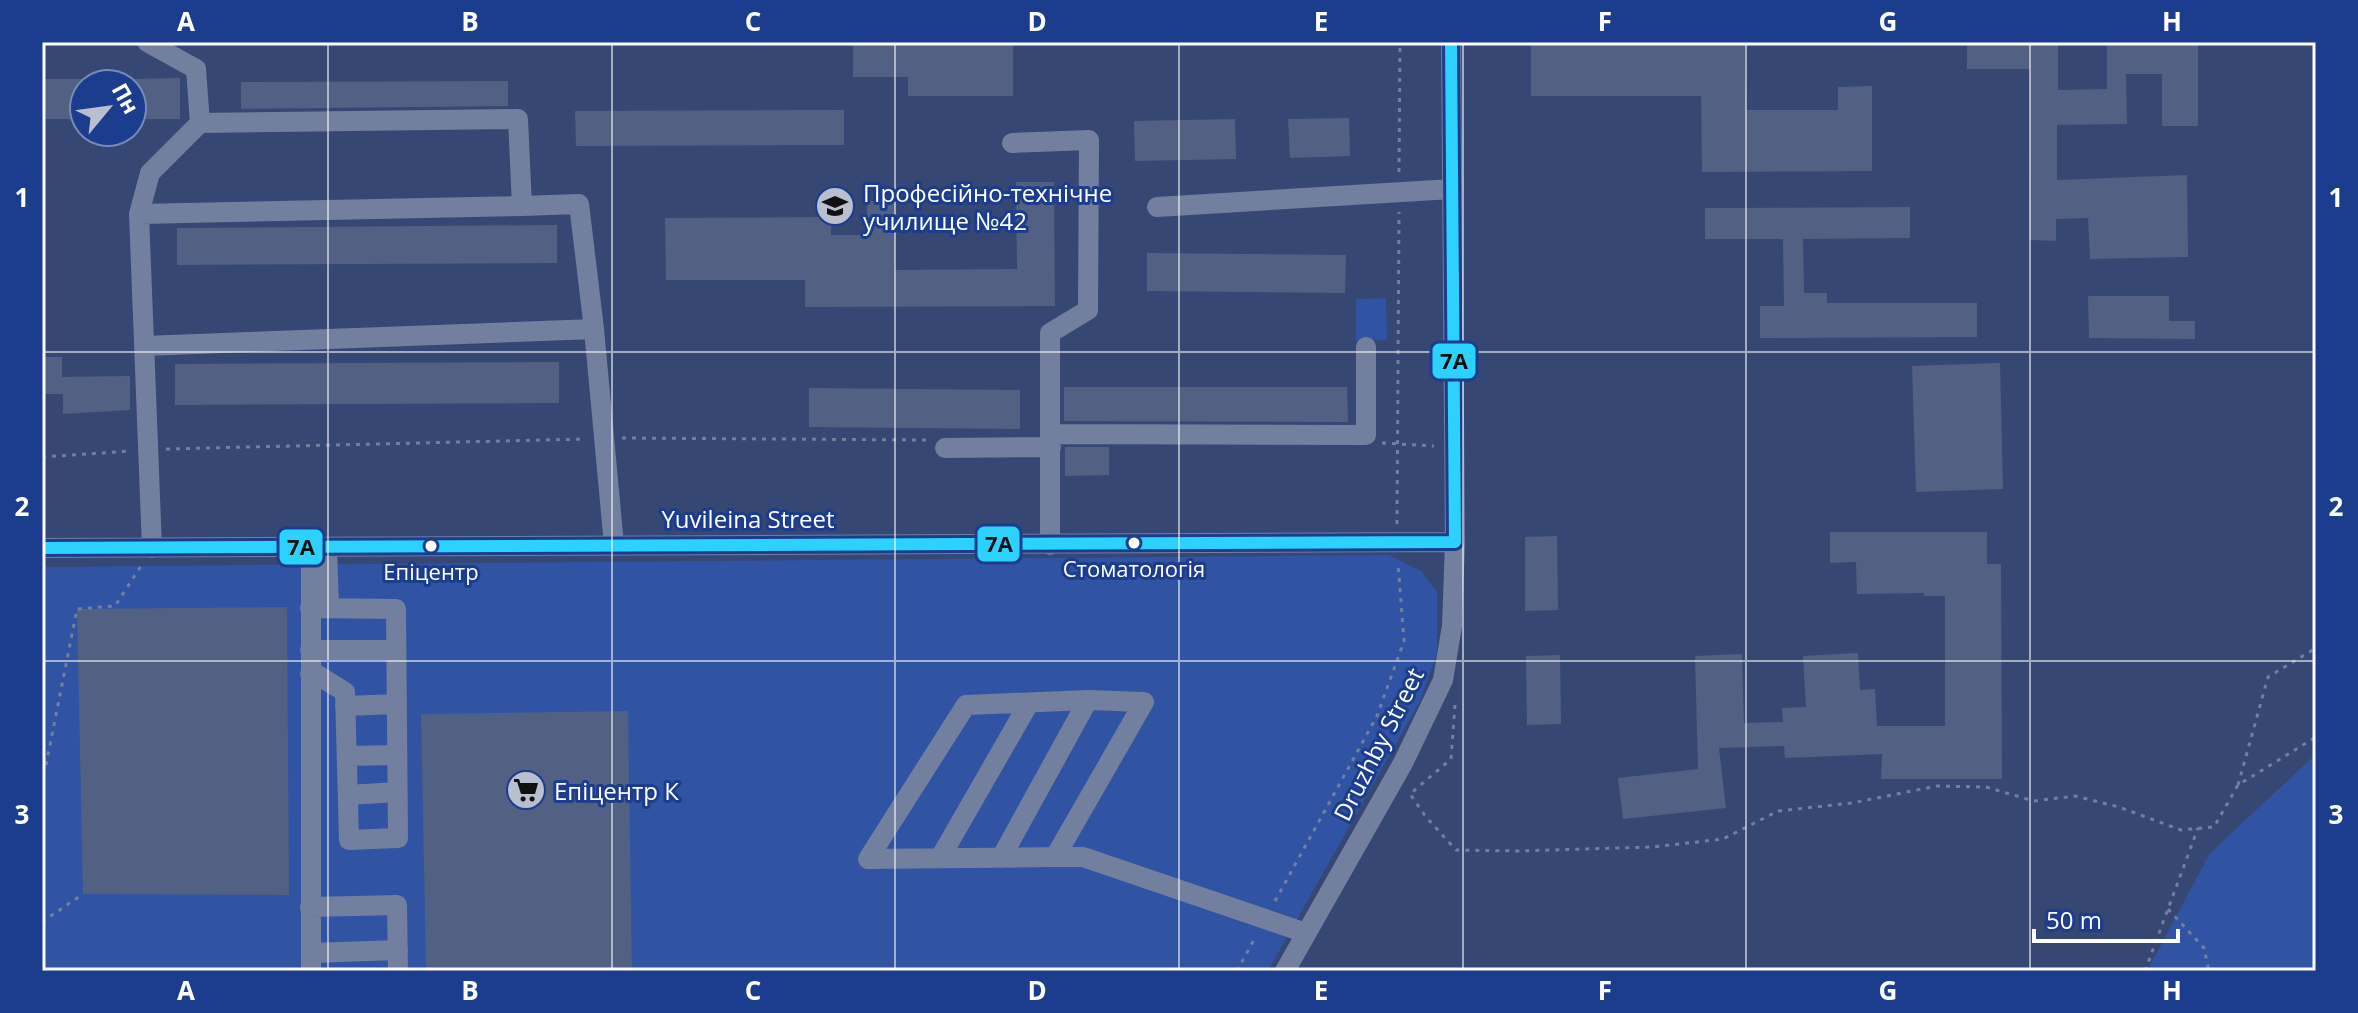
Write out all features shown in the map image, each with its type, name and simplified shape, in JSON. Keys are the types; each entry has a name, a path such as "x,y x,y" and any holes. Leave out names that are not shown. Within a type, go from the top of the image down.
{"street":[{"path":"147,42 196,69 200,123"},
{"name":"Druzhby Street","path":"1285,971 1403,763 1443,680 1452,626 1455,542 1451,42"},
{"path":"152,548 139,214 150,173 200,123 518,119 522,206"},
{"path":"1012,143 1089,140 1088,310 1050,333 1050,545"},
{"path":"1157,207 1452,189"},
{"path":"139,214 579,204 614,545"},
{"path":"144,346 594,329"},
{"path":"945,448 1051,440 1366,435 1366,347"},
{"name":"Yuvileina Street","path":"42,548 1455,542"},
{"path":"310,907 397,905 398,961 311,962 310,907 310,650 319,608 319,547"},
{"path":"310,674 316,674 345,692 349,840 398,838 396,609 319,608"},
{"path":"310,650 396,650"},
{"path":"1055,857 1144,702 1088,700 966,705 868,859 1083,857 1306,933"},
{"path":"1001,858 1088,700"},
{"path":"940,858 1029,703"},
{"path":"345,706 396,704"},
{"path":"347,756 396,755"},
{"path":"348,795 397,792"}],"path":[{"path":"1237,971 1377,716 1404,641 1397,542 1400,42"},
{"path":"42,457 148,450 604,438 924,440"},
{"path":"1398,443 1454,448"},
{"path":"42,774 77,609 115,606 152,548"},
{"path":"1455,696 1451,759 1410,794 1456,850 1652,847 1723,839 1778,811 1852,803 1937,786 1986,787 2034,801 2075,796 2119,807 2181,830 2214,827 2238,785 2268,677 2316,648"},
{"path":"2238,785 2316,737"},
{"path":"2145,971 2198,828"},
{"path":"42,922 83,894"},
{"path":"2168,909 2204,948 2209,971"}],"shaded area":[{"path":"1386,298 1387,340 1356,341 1356,299"},
{"path":"1389,555 1421,571 1437,592 1437,653 1420,701 1268,971 42,971 42,567"},
{"path":"2316,754 2316,971 2147,971 2210,853"}],"building":[{"path":"853,42 1013,42 1013,96 908,96 908,77 853,77"},
{"path":"1967,42 2058,43 2058,90 2107,89 2107,42 2198,42 2198,126 2162,126 2162,74 2126,74 2127,124 2057,125 2057,180 2187,175 2188,257 2090,259 2088,218 2056,219 2056,241 2029,240 2030,69 1967,69"},
{"path":"1531,44 1745,44 1746,110 1838,110 1838,87 1872,86 1872,171 1702,172 1701,96 1531,96"},
{"path":"180,78 180,119 148,119 148,79"},
{"path":"42,79 68,79 68,119 42,119"},
{"path":"508,81 508,106 241,109 241,82"},
{"path":"844,110 844,145 576,146 575,111"},
{"path":"1349,118 1350,156 1290,158 1288,119"},
{"path":"1235,119 1236,159 1135,161 1134,121"},
{"path":"1016,182 1054,182 1055,306 805,307 805,280 666,280 665,218 831,217 831,235 867,235 867,201 895,201 895,270 1017,269"},
{"path":"1910,207 1910,238 1803,239 1804,293 1827,293 1827,303 1977,303 1977,337 1760,338 1760,306 1784,306 1783,239 1705,239 1705,208"},
{"path":"557,225 557,263 177,265 177,228"},
{"path":"1147,253 1346,255 1345,293 1147,291"},
{"path":"2088,296 2169,296 2169,321 2195,321 2195,339 2089,338"},
{"path":"42,357 62,357 62,377 130,376 130,410 63,414 63,394 42,394"},
{"path":"559,362 559,403 175,405 175,364"},
{"path":"2000,363 2003,489 1916,492 1912,366"},
{"path":"1064,387 1347,387 1348,422 1064,421"},
{"path":"809,388 1020,390 1020,429 809,427"},
{"path":"1065,447 1109,447 1109,475 1065,476"},
{"path":"1830,532 1987,532 1987,564 2001,564 2002,779 1881,779 1882,754 1785,758 1784,746 1719,748 1726,808 1623,819 1618,778 1698,769 1695,656 1742,654 1744,723 1783,722 1782,708 1806,707 1803,656 1858,653 1860,690 1875,689 1877,726 1945,726 1945,596 1924,596 1924,593 1857,594 1856,562 1830,563"},
{"path":"1557,536 1558,610 1525,611 1525,537"},
{"path":"287,607 289,895 83,894 77,609"},
{"path":"1560,655 1561,724 1527,725 1526,656"},
{"name":"Епіцентр К","path":"628,711 632,971 426,971 421,714"}],"transit line":[{"name":"7А","path":"42,548 1455,542 1451,42"}],"place":[{"name":"Професійно-технічне училище №42","path":"835,206"},
{"name":"Стоматологія","path":"1134,543"},
{"name":"Епіцентр","path":"431,546"},
{"name":"Епіцентр К","path":"526,790"}]}
